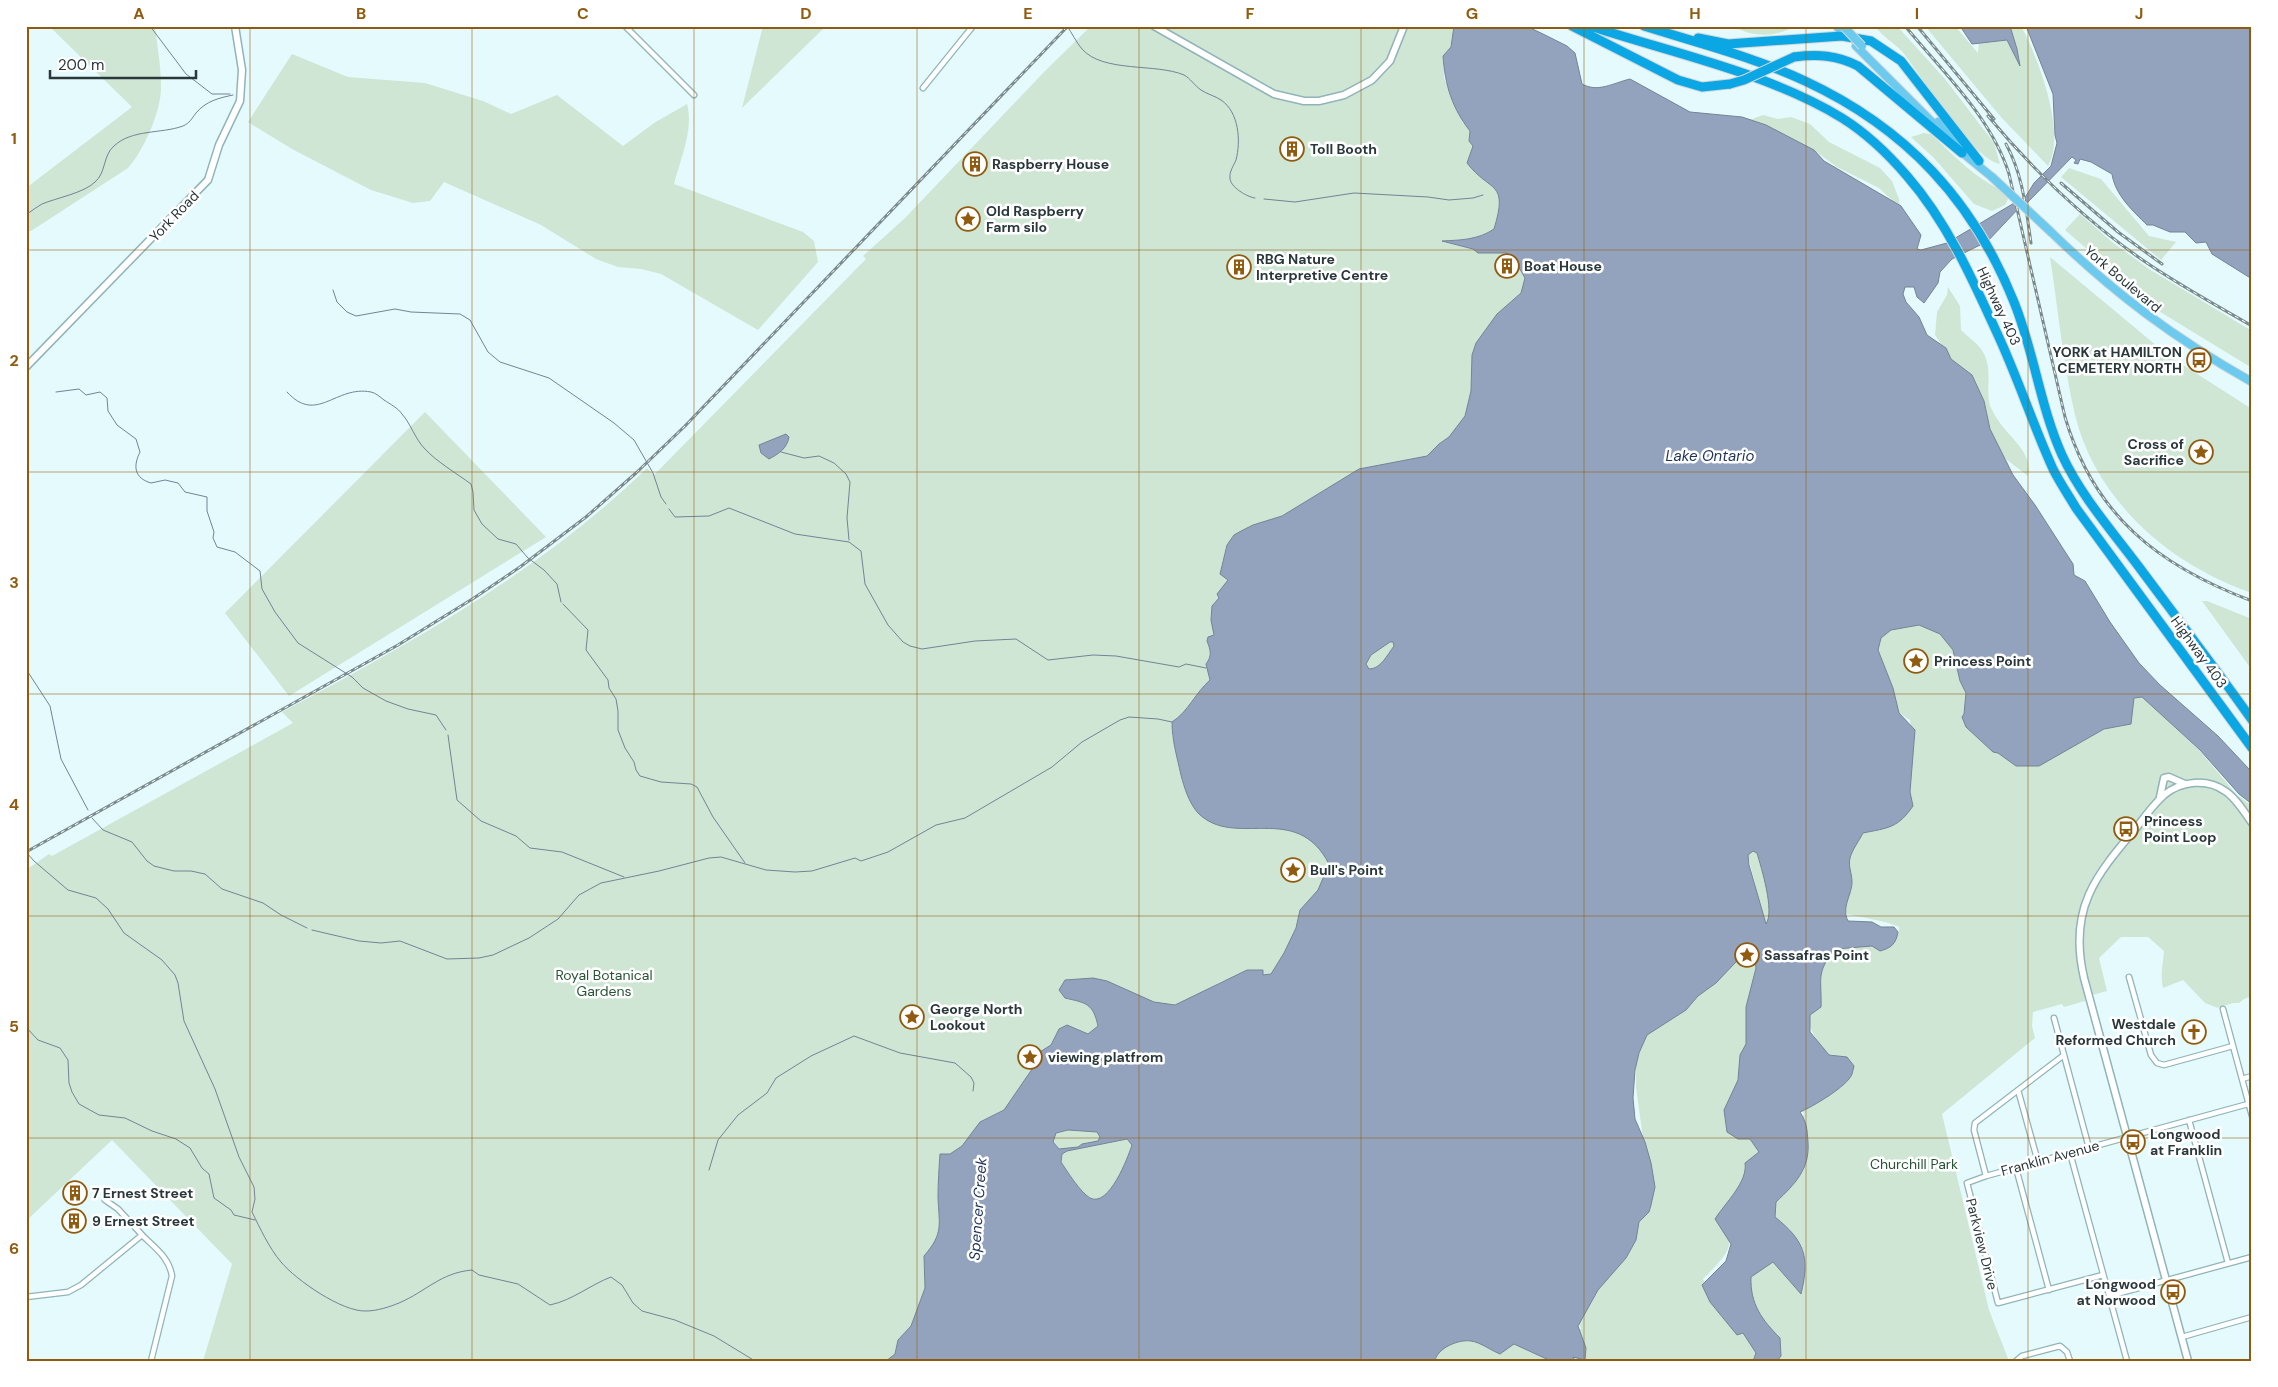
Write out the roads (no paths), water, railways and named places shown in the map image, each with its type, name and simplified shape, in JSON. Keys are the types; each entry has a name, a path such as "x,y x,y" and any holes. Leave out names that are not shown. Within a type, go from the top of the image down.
{"highway":[{"path":"1572,26 1678,80 1702,87 1730,84 1744,80 1794,57 1833,56 1845,59 1858,66 1962,153"},
{"name":"Highway 403","path":"1590,26 1786,90 1836,114 1887,154 1908,177 1943,226 1969,272 2021,388 2054,471 2076,508 2252,748"},
{"name":"Highway 403","path":"1644,26 1751,60 1804,80 1849,104 1877,123 1923,162 1966,211 1995,257 2015,304 2062,455 2089,501 2252,720"},
{"path":"1655,26 1728,44 1842,36 1872,41 1902,61 1979,161"}],"main road":[{"name":"York Boulevard","path":"1841,27 1962,153 1992,177 2093,272 2154,321 2207,357 2252,382"},
{"name":"York Boulevard","path":"1859,46 1979,161 1992,177"}],"street":[{"name":"York Road","path":"26,367 208,180 219,145 240,101 242,70 235,26"},
{"path":"625,26 694,95"},
{"path":"923,88 973,26"},
{"path":"1154,26 1274,94 1304,101 1319,101 1344,95 1372,80 1390,61 1404,26"},
{"path":"2159,801 2164,778 2169,777 2185,784 2214,785 2226,791 2241,807 2252,823"},
{"path":"2185,784 2174,788 2159,801 2098,874 2085,906 2080,931 2082,970 2188,1361"},
{"path":"2129,977 2151,1055 2157,1063 2164,1065 2233,1046"},
{"path":"2223,1009 2252,1116"},
{"path":"2054,1018 2089,1148"},
{"path":"1986,1176 1974,1125 2064,1056"},
{"path":"2242,1079 2252,1076"},
{"path":"2018,1090 2038,1162"},
{"name":"Franklin Avenue","path":"1967,1183 1986,1176 2248,1104"},
{"path":"2188,1120 2228,1263"},
{"path":"2070,1153 2126,1361"},
{"path":"2016,1168 2049,1290 2103,1275"},
{"name":"Parkview Drive","path":"1967,1183 1998,1303 2049,1290"},
{"path":"105,1200 118,1209 166,1259 171,1267 172,1276 151,1361"},
{"path":"26,1297 68,1292 81,1285 142,1235 152,1246"},
{"path":"2109,1296 2252,1257"},
{"path":"2182,1336 2252,1317"},
{"path":"2017,1360 2022,1356 2060,1346 2067,1352 2070,1361"}],"water":[{"name":"Lake Ontario","path":"1454,26 1526,26 1567,46 1575,53 1582,84 1588,87 1606,86 1630,79 1690,112 1742,117 1766,125 1814,150 1824,161 1901,206 1921,235 1917,249 1921,250 1947,243 2026,196 2034,183 2051,166 2057,143 2053,94 2026,26 2252,26 2252,279 2212,254 2206,242 2196,243 2185,232 2170,232 2153,225 2147,225 2121,196 2112,174 2091,162 2080,159 2078,164 2074,163 2076,160 2072,157 1986,243 1952,259 1940,272 1938,283 1924,303 1917,297 1914,287 1905,287 1903,294 1906,302 1919,317 1927,335 1946,348 1951,359 1972,375 1984,401 1990,429 2013,475 2073,564 2074,575 2085,581 2110,622 2139,663 2160,685 2218,736 2249,769 2252,774 2252,804 2239,794 2200,750 2142,697 2134,698 2131,724 2104,729 2039,766 2016,766 1998,753 1993,752 1966,727 1962,717 1966,693 1960,681 1953,650 1940,634 1919,625 1891,630 1881,638 1878,650 1893,688 1899,713 1915,730 1910,792 1913,806 1902,819 1892,826 1863,833 1850,858 1852,887 1846,906 1846,916 1848,921 1872,922 1881,927 1894,927 1898,932 1896,940 1892,945 1880,951 1872,946 1836,949 1822,970 1821,1007 1810,1015 1810,1032 1829,1055 1847,1057 1854,1066 1849,1079 1837,1090 1800,1112 1807,1130 1807,1160 1795,1182 1776,1202 1775,1217 1793,1234 1803,1251 1805,1270 1801,1294 1773,1262 1751,1277 1751,1287 1758,1311 1780,1338 1781,1356 1777,1361 1753,1361 1756,1353 1743,1333 1737,1335 1710,1302 1702,1285 1726,1261 1731,1244 1715,1219 1743,1178 1745,1163 1759,1152 1750,1139 1738,1139 1727,1132 1724,1110 1738,1080 1740,1055 1746,1044 1746,1007 1756,968 1753,944 1716,983 1698,996 1686,1010 1647,1035 1639,1053 1635,1070 1633,1098 1635,1119 1645,1142 1655,1187 1649,1212 1639,1222 1636,1240 1626,1258 1598,1290 1578,1326 1586,1348 1585,1360 1573,1357 1575,1361 1551,1361 1514,1344 1500,1354 1478,1343 1461,1341 1444,1348 1435,1361 886,1361 895,1354 898,1340 911,1326 925,1288 924,1256 935,1241 939,1228 940,1154 950,1154 962,1146 980,1122 1004,1110 1039,1059 1038,1053 1051,1045 1059,1029 1067,1025 1088,1034 1098,1026 1094,1013 1088,1005 1065,998 1059,990 1065,980 1093,978 1107,981 1154,1002 1175,1005 1247,970 1263,970 1263,975 1271,974 1296,928 1300,910 1318,890 1329,864 1315,845 1300,834 1283,829 1229,828 1213,823 1198,813 1189,800 1182,780 1172,722 1183,713 1210,680 1206,664 1210,653 1208,637 1214,635 1211,620 1212,606 1219,598 1217,594 1228,580 1220,574 1227,545 1234,535 1253,525 1282,516 1359,469 1427,456 1449,437 1465,416 1471,391 1472,355 1476,343 1497,314 1521,293 1525,278 1517,264 1507,253 1478,253 1473,249 1442,241 1475,237 1494,229 1499,202 1495,189 1467,163 1473,146 1469,141 1470,131 1458,114 1450,96 1444,67 1443,56 1451,47","holes":["1390,642 1393,642 1394,646 1383,661 1377,667 1369,669 1366,664 1371,655","1753,851 1757,853 1764,878 1769,909 1766,924 1749,865 1748,855","1068,1130 1097,1132 1100,1137 1098,1141 1082,1144 1078,1147 1059,1149 1053,1142 1056,1133","1127,1139 1132,1145 1117,1180 1104,1196 1097,1199 1090,1198 1082,1191 1061,1162 1062,1154 1067,1151"]},
{"path":"1960,26 2010,26 2020,66 2007,40 1972,44"},
{"path":"786,434 789,437 788,441 779,453 769,459 761,453 759,445"}],"waterway":[{"path":"150,26 186,74 212,94 230,94"},
{"path":"1067,26 1082,49 1091,57 1116,65 1159,69 1184,75 1201,90 1227,105 1235,119 1238,136 1238,152 1230,178 1233,185 1240,191 1255,198"},
{"path":"26,215 42,204 90,186 99,178 110,150 121,141 138,134 183,126 208,103 233,95"},
{"path":"1264,199 1295,202 1354,193 1449,200 1473,198 1483,195"},
{"path":"333,290 337,302 347,312 356,316 395,309 411,312 460,314 470,320 488,352 500,362 549,378 614,423 634,440 653,473 661,497 666,504"},
{"path":"56,392 79,389 86,395 100,392 107,398 108,411 117,425 136,439 140,452 136,462 136,471 141,478 151,483 165,480 178,483 185,492 207,497 207,511 217,547 235,552 260,571 262,589 275,612 298,643 352,677 363,688 386,701 408,709 436,715 446,730"},
{"path":"287,392 298,401 308,405 317,405 358,391 371,392 396,408 405,418 418,441 425,449 471,484 474,510 482,524 498,539 516,544 528,558 544,570 557,584 561,602"},
{"path":"781,452 804,458 819,456 834,463 846,474 850,482 847,518 849,540"},
{"path":"669,509 675,517 709,516 729,508 795,534 849,542 861,551 865,584 888,625 903,642 910,646 922,649 975,641 1016,639 1048,660 1093,655 1116,656 1179,667 1186,664 1206,668"},
{"path":"563,604 588,630 586,650 608,680 609,688 616,699 618,730 640,776 661,782 691,784 697,787 713,817 745,863"},
{"path":"26,669 50,706 61,759 88,810"},
{"path":"312,930 359,941 381,943 400,941 447,959 479,958 493,955 529,938 558,919 579,895 601,883 709,858 721,857 766,870 795,872 812,871 855,858 861,861 888,852 936,825 965,818 1052,767 1082,742 1120,720 1129,717 1172,722"},
{"path":"448,735 457,800 481,821 516,836 530,848 562,852 624,877"},
{"path":"92,818 103,830 132,842 147,861 154,866 174,871 191,871 205,874 222,889 263,903 281,915 307,928"},
{"path":"26,852 68,890 96,898 108,909 124,933 162,960 175,975 184,1021 215,1089 239,1157 254,1187 255,1199 252,1212 265,1238 281,1262 308,1286 333,1301 356,1310 366,1311 379,1310 395,1304 451,1275 472,1270 479,1275 518,1284 550,1305 566,1300 611,1277 622,1285 633,1303 642,1311 675,1320 714,1336 755,1361"},
{"path":"26,1027 38,1040 60,1048 68,1060 69,1083 79,1104 99,1115 125,1118 152,1131 176,1139 190,1148 202,1168 209,1174 214,1198 231,1210 234,1215 255,1220"},
{"path":"709,1170 718,1140 738,1115 767,1093 776,1078 811,1056 854,1036 900,1053 955,1063 971,1077 974,1083 973,1091"}],"railway":[{"path":"26,852 398,645 520,567 586,517 685,426 1068,26"},
{"path":"1905,26 1978,114 2001,153 2009,174 2065,417 2078,452 2093,483 2112,509 2134,533 2160,554 2218,587 2252,601"},
{"path":"1917,26 1994,119"},
{"path":"1988,116 2023,156 2061,194 2122,246 2157,270 2252,326"},
{"path":"2006,144 2020,180 2031,243"},
{"path":"2061,183 2118,232 2162,264"}],"place":[{"name":"Toll Booth","path":"1292,149"},
{"name":"Raspberry House","path":"975,164"},
{"name":"Old Raspberry Farm silo","path":"968,219"},
{"name":"Boat House","path":"1507,266"},
{"name":"RBG Nature Interpretive Centre","path":"1239,267"},
{"name":"YORK at HAMILTON CEMETERY NORTH","path":"2199,360"},
{"name":"Cross of Sacrifice","path":"2201,452"},
{"name":"Princess Point","path":"1916,661"},
{"name":"Princess Point Loop","path":"2126,829"},
{"name":"Bull's Point","path":"1293,870"},
{"name":"Sassafras Point","path":"1747,955"},
{"name":"George North Lookout","path":"912,1017"},
{"name":"Westdale Reformed Church","path":"2194,1032"},
{"name":"viewing platfrom","path":"1030,1057"},
{"name":"Longwood at Franklin","path":"2133,1142"},
{"name":"7 Ernest Street","path":"75,1193"},
{"name":"9 Ernest Street","path":"74,1221"},
{"name":"Longwood at Norwood","path":"2173,1292"}],"park label":[{"name":"Royal Botanical Gardens","path":"604,984"},
{"name":"Churchill Park","path":"1914,1164"}],"water label":[{"name":"Spencer Creek","path":"978,1209"}]}
